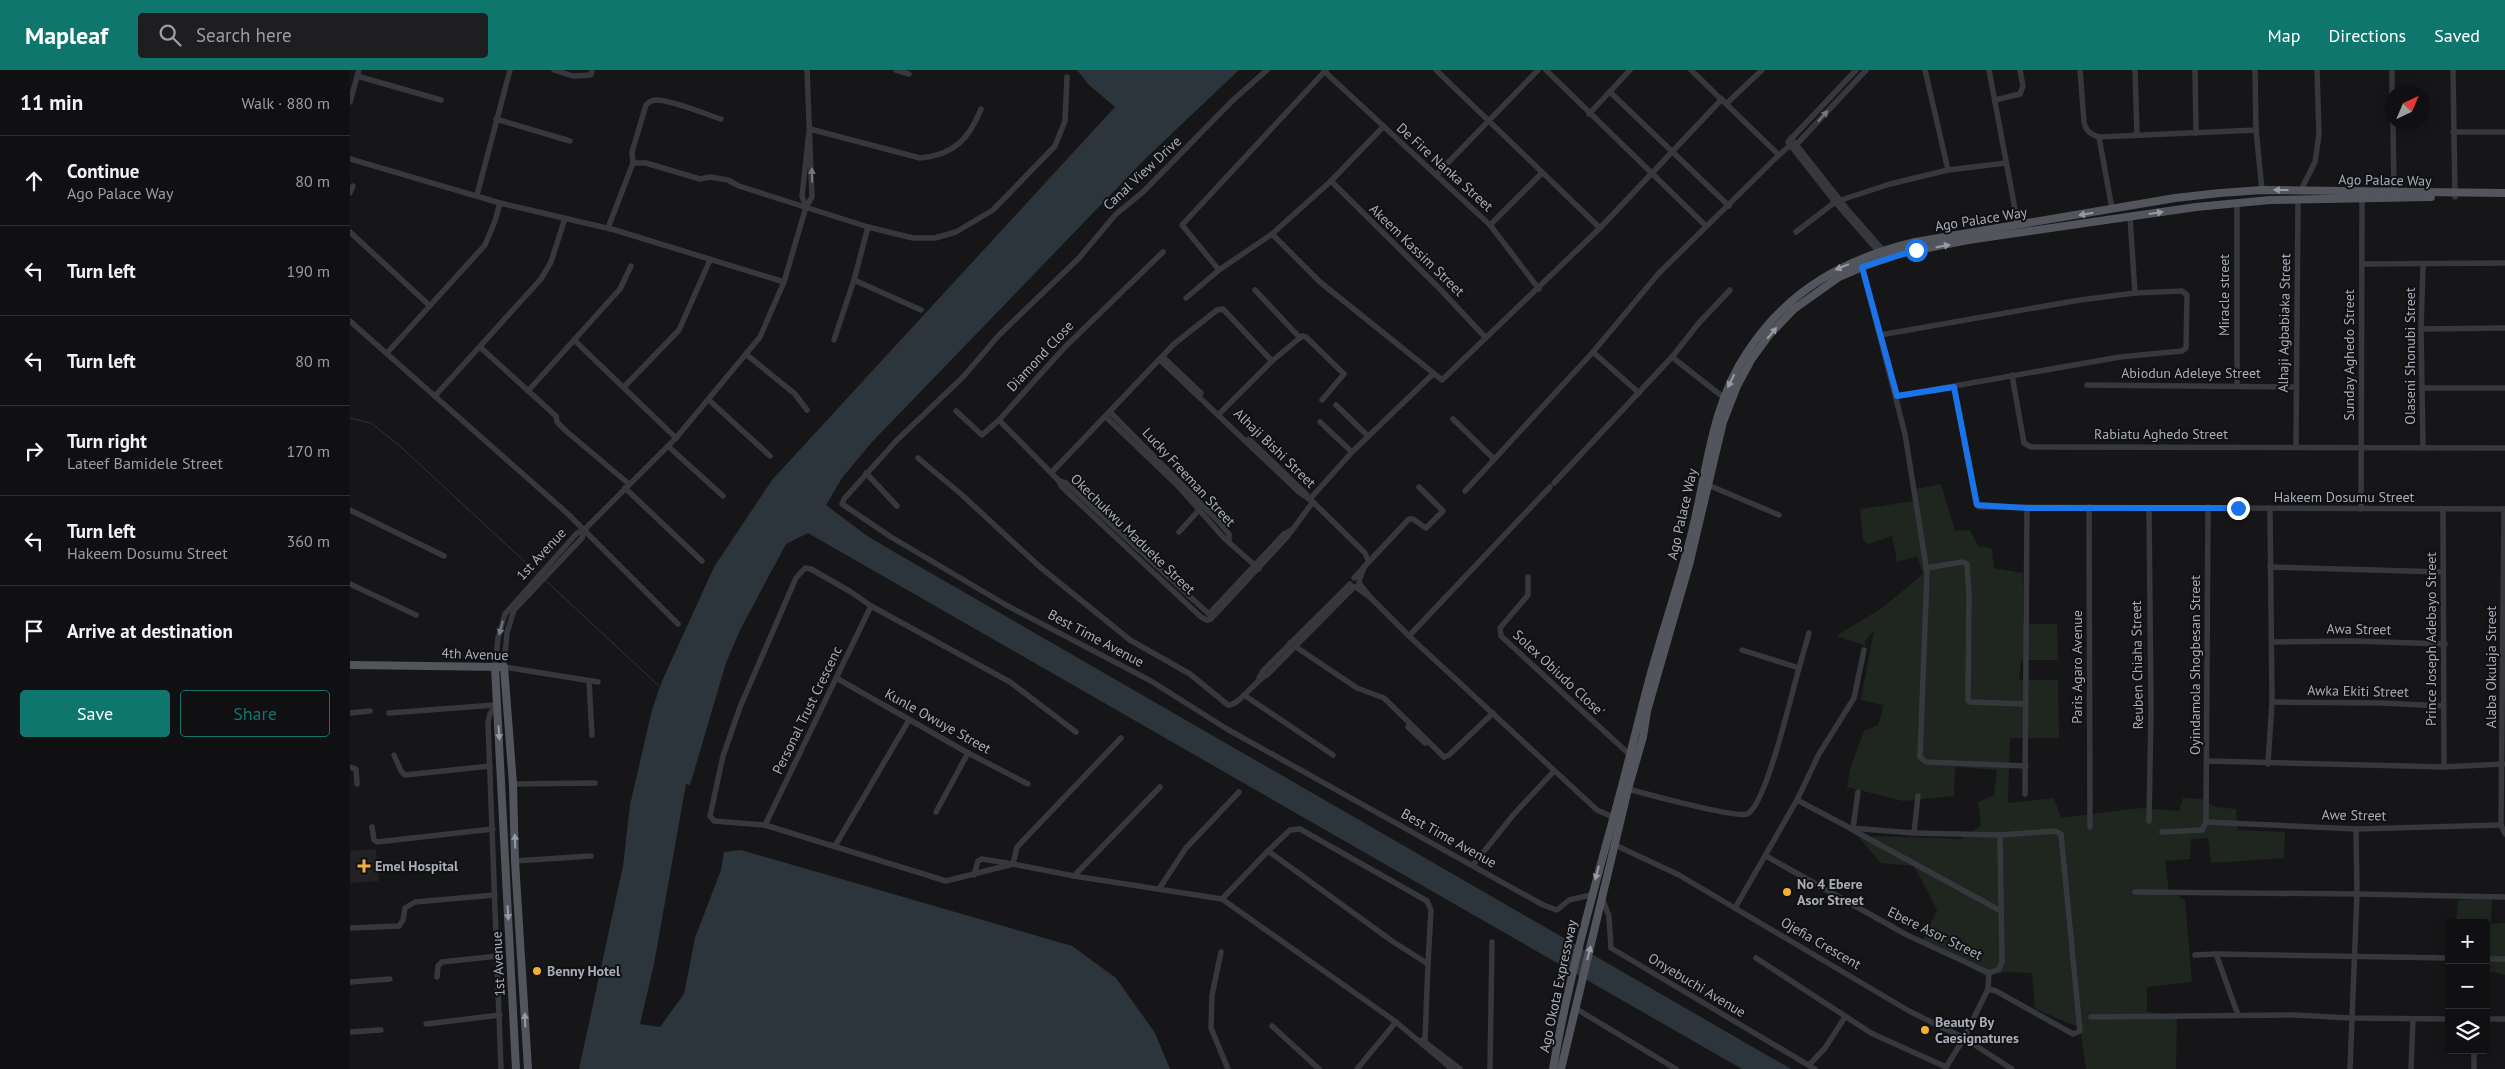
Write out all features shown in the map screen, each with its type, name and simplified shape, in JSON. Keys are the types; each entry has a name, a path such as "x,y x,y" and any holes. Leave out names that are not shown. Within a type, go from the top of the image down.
{"main road":[{"name":"Ago Palace Way","path":"1588,908 1648,682 1688,550 1715,420 1723,397 1747,351 1765,326 1795,296 1834,270 1881,250 1915,242 2190,196 2262,190 2302,190 2394,192 2505,198"},
{"name":"Ago Palace Way","path":"1599,912 1628,789 1643,736 1649,704 1689,565 1723,422 1737,386 1751,360 1770,334 1794,309 1839,277 1862,267 1916,250 2130,217 2237,203 2298,200 2362,200 2505,193"},
{"path":"2188,209 2190,196"},
{"path":"2178,210 2179,198"},
{"name":"4th Avenue","path":"350,665 504,667"},
{"name":"1st Avenue","path":"495,667 495,704 516,1069"},
{"name":"1st Avenue","path":"504,667 513,784 515,861 528,1069"},
{"name":"Ago Okota Expressway","path":"1561,1069 1570,989 1588,908"},
{"name":"Ago Okota Expressway","path":"1553,1069 1566,1023 1575,1008 1599,912"}],"street":[{"path":"477,196 510,70"},
{"path":"554,70 584,76 591,75 592,70"},
{"path":"806,207 802,196 806,140 810,128 807,70"},
{"path":"896,70 909,74"},
{"name":"Canal View Drive","path":"1037,297 1079,258 1116,214 1144,191 1232,101 1267,70"},
{"path":"1436,70 1600,228"},
{"path":"1436,175 1538,70"},
{"path":"1546,70 1706,226"},
{"path":"1590,114 1630,70"},
{"path":"1691,70 1779,155"},
{"path":"1272,234 1320,282 1432,375 1440,380 1444,379 1485,337 1539,289 1724,101 1762,70"},
{"path":"1791,144 1856,70"},
{"path":"1465,491 1593,352 1659,273 1866,70"},
{"path":"1925,70 1948,170"},
{"path":"1989,70 2018,226"},
{"path":"1995,100 2020,94 2023,86 2020,70"},
{"path":"2080,70 2086,130 2099,137 2256,130"},
{"path":"2135,70 2137,134"},
{"path":"2196,70 2196,133"},
{"path":"2255,70 2256,130 2262,190"},
{"path":"2302,190 2315,162 2319,135 2317,70"},
{"path":"2392,70 2392,85"},
{"path":"2453,70 2455,195"},
{"path":"1220,270 1182,225 1325,71"},
{"name":"De Fire Nanka Street","path":"1325,71 1490,225 1539,289"},
{"path":"350,102 358,73 441,100"},
{"path":"633,163 646,163 700,179 710,177 728,180 739,186 868,227 913,238 935,238 956,232 993,210 1060,139 1067,108 1067,77"},
{"path":"1610,92 1728,206"},
{"path":"608,228 633,163 632,152 646,105 655,100 666,102 722,119"},
{"path":"810,128 920,158 934,157 955,147 968,137 981,109"},
{"path":"496,119 570,141"},
{"path":"1186,298 1220,270 1272,234 1331,182 1383,127"},
{"name":"1st Avenue","path":"495,667 498,638 505,614 559,558 577,533 584,530 668,447 747,355 760,337 784,282 806,207 812,197 810,128"},
{"path":"2393,130 2394,192"},
{"path":"2453,132 2505,132"},
{"path":"2099,137 2112,209"},
{"path":"1791,144 1881,250"},
{"path":"350,159 477,196 608,228 784,282"},
{"path":"1796,232 1838,201 1890,184 1948,170 2006,163"},
{"path":"1490,225 1542,173"},
{"name":"Akeem Kassim Street","path":"1331,182 1441,290 1485,337"},
{"path":"350,193 353,186"},
{"name":"Alhaji Agbabiaka Street","path":"2296,447 2298,200"},
{"name":"Sunday Aghedo Street","path":"2361,509 2364,264 2362,200"},
{"path":"387,354 485,245 495,221 500,202"},
{"name":"Miracle street","path":"2237,203 2237,386"},
{"path":"2130,217 2135,293"},
{"path":"435,396 541,279 551,262 565,218"},
{"path":"834,340 854,280 868,227"},
{"path":"350,232 430,306"},
{"name":"Diamond Close","path":"956,410 982,435 999,420 1065,346 1163,252"},
{"path":"624,387 679,330 710,260"},
{"path":"2364,264 2505,263"},
{"name":"Olaseni Shonubi Street","path":"2423,264 2421,329 2423,448"},
{"path":"528,391 620,289 630,266"},
{"path":"1862,267 1897,396 1926,568 1920,757 1926,762 2026,766"},
{"path":"854,280 921,310"},
{"path":"1255,290 1300,338"},
{"path":"1409,636 1639,393 1730,290"},
{"path":"1880,335 2072,301 2135,293 2185,292 2186,348 2182,351 2120,357 1897,396"},
{"name":"Best Time Avenue","path":"1037,297 999,335 963,377 896,441 866,473 842,504 891,537 1006,605 1151,681 1252,743 1473,864 1543,906 1557,910 1569,900 1591,895"},
{"path":"999,420 1051,473 1189,331 1220,309 1272,361"},
{"path":"350,321 584,530 678,624"},
{"path":"2421,329 2505,328"},
{"path":"1220,414 1272,361 1300,338 1306,336 1344,374 1322,400"},
{"path":"574,340 676,438"},
{"path":"480,347 556,416 558,422 566,431 627,486 702,561"},
{"path":"1593,352 1639,393"},
{"path":"747,355 789,389 807,410"},
{"path":"1672,356 1723,397"},
{"name":"Alhaji Bishi Street","path":"1162,358 1299,492 1311,500 1365,553 1368,560"},
{"path":"1229,542 1257,568 1290,531 1311,500 1352,452 1432,375"},
{"name":"Rabiatu Aghedo Street","path":"2012,375 2024,443 2027,446 2361,449 2505,448"},
{"name":"Abiodun Adeleye Street","path":"2087,385 2295,387"},
{"name":"Hakeem Dosumu Street","path":"1954,387 1976,503 1979,507 2504,509"},
{"path":"2422,388 2505,388"},
{"path":"709,400 770,456"},
{"path":"1336,406 1368,436"},
{"name":"Lucky Freeman Street","path":"1108,414 1229,542"},
{"name":"Lucky Freeman Street","path":"1108,414 1219,522 1229,534 1229,542"},
{"path":"1453,419 1494,459"},
{"path":"1320,422 1352,452"},
{"path":"668,447 724,496"},
{"path":"918,458 961,494 1033,562 1130,640 1190,674 1228,705 1236,703 1260,678 1267,675 1292,645 1355,583 1368,560 1409,519 1413,519 1426,528 1443,511 1442,507 1419,487"},
{"path":"866,473 897,506"},
{"name":"Okechukwu Madueke Street","path":"1051,473 1182,595 1201,617 1212,619 1227,599 1257,568"},
{"path":"1708,485 1778,516"},
{"name":"Oyindamola Shogbesan Street","path":"2206,822 2208,761 2208,507"},
{"path":"2025,794 2027,508"},
{"name":"Paris Agaro Avenue","path":"2088,508 2090,827"},
{"name":"Reuben Chiaha Street","path":"2149,508 2151,712 2149,821"},
{"path":"2268,764 2272,702 2270,509"},
{"name":"Alaba Okulaja Street","path":"2501,825 2504,509"},
{"path":"350,510 444,556"},
{"path":"1179,532 1199,510"},
{"name":"Prince Joseph Adebayo Street","path":"2443,510 2444,767"},
{"path":"1926,568 1962,562 1967,564 1969,594 1968,700 1970,702 2026,704"},
{"path":"2270,567 2443,572"},
{"path":"1013,864 946,881 765,825 714,821 710,814 723,756 740,707 796,578 801,570 805,568 811,569 852,592 871,606 1010,682 1076,732"},
{"name":"Solex Obiudo Close'","path":"1528,577 1528,595 1500,628 1502,636 1630,755"},
{"path":"1355,583 1409,636 1597,810 1613,816"},
{"path":"350,584 416,614"},
{"name":"1st Avenue","path":"504,667 504,652 511,616 522,596"},
{"name":"Personal Trust Crescenc","path":"765,825 838,679 871,606"},
{"path":"1628,789 1715,810 1744,815 1749,813 1764,790 1809,633"},
{"name":"Awa Street","path":"2272,642 2352,641 2445,644"},
{"path":"1292,645 1357,688 1384,698 1444,758 1493,713"},
{"path":"1742,650 1799,668"},
{"path":"1735,908 1797,800 1819,754 1856,693 1864,650"},
{"name":"4th Avenue","path":"504,667 598,682"},
{"name":"Kunle Owuye Street","path":"838,679 968,753 1028,784"},
{"path":"589,681 592,735"},
{"path":"1244,695 1333,755"},
{"name":"Awka Ekiti Street","path":"2272,702 2381,703 2443,706"},
{"path":"389,713 495,704 488,722 501,1069"},
{"path":"350,713 370,711"},
{"path":"835,846 909,720"},
{"path":"1013,864 1017,847 1121,738"},
{"path":"936,812 968,753"},
{"path":"394,756 401,772 405,775 490,766"},
{"path":"2208,761 2444,767 2503,764"},
{"path":"350,767 356,769 357,784"},
{"path":"1473,864 1514,814 1554,771"},
{"path":"513,784 594,783"},
{"path":"1074,876 1160,787"},
{"path":"1160,889 1186,848 1239,792"},
{"path":"1851,828 1858,792"},
{"path":"1914,833 1918,796"},
{"path":"1797,800 2001,911"},
{"path":"2162,832 2202,830 2206,822"},
{"name":"Awe Street","path":"2206,822 2356,829 2501,825"},
{"path":"2501,825 2505,834"},
{"path":"372,827 374,840 377,842 492,829"},
{"path":"1851,828 1914,833 2000,835 2055,831 2061,834 2080,1031 2073,1034 1996,991 1988,989"},
{"path":"1222,899 1290,830 1300,829 1427,901 1431,910 1422,1041"},
{"path":"2350,1069 2355,957 2356,829"},
{"path":"1756,958 1871,1033 1946,1068 1964,1038 1988,989 1989,973 1999,969 2002,962 2000,835"},
{"name":"Ojefia Crescent","path":"1615,845 1679,874 1857,978 1909,1011 1964,1038 2012,1069"},
{"path":"1268,851 1392,941 1428,964"},
{"path":"515,861 592,856"},
{"name":"Ebere Asor Street","path":"1766,856 1907,935 1989,973"},
{"path":"974,875 978,861 982,859 1074,876 1222,899 1460,1069"},
{"path":"350,928 399,926 403,920 405,908 416,902 495,894 507,891"},
{"path":"2135,892 2505,897"},
{"name":"Onyebuchi Avenue","path":"1602,898 1609,916 1612,948 1816,1069"},
{"path":"1490,1069 1492,942"},
{"path":"1220,952 1212,995 1211,1028 1228,1069"},
{"path":"2216,954 2238,1015"},
{"path":"2195,956 2216,954 2445,958"},
{"path":"438,977 438,966 442,962 498,956"},
{"path":"2490,958 2505,958"},
{"path":"350,982 390,979"},
{"path":"1575,1008 1676,1069"},
{"path":"426,1024 500,1015"},
{"path":"2091,1017 2295,1015 2351,1018 2445,1019"},
{"path":"1809,1065 1825,1048 1845,1017"},
{"path":"2411,1069 2413,1019"},
{"path":"2490,1019 2505,1019"},
{"path":"1357,1069 1396,1022"},
{"path":"1272,1026 1319,1069"},
{"path":"350,1032 381,1030"},
{"path":"1422,1041 1452,1069"},
{"path":"2474,1054 2474,1069"}],"shaded area":[{"path":"1077,70 1239,70 1146,158 872,442 842,478 826,505 866,535 896,553 1791,1069 1742,1069 808,533 786,544 740,630 726,663 690,785 686,784 654,964 640,1024 660,1027 684,994 695,938 721,870 724,852 741,850 1072,946 1116,978 1155,1033 1170,1069 579,1069 623,866 630,805 652,710 662,681 714,567 772,480 1115,107 1088,84"},
{"path":"1941,484 1955,531 1970,530 1978,546 1992,549 1994,568 2023,573 2023,624 2057,624 2058,660 2021,660 2019,680 2058,680 2059,738 2010,738 2008,803 2054,798 2061,818 2140,808 2179,811 2183,798 2202,799 2215,807 2236,809 2238,830 2285,832 2284,858 2211,863 2208,838 2191,839 2190,859 2165,861 2169,891 2185,900 2192,982 2147,987 2147,1011 2177,1017 2176,1069 2086,1069 2080,1028 2035,1009 2032,973 2008,972 1985,976 1923,940 1937,910 1914,866 1881,863 1859,838 1876,836 1960,839 1981,826 1978,802 1994,795 1997,770 1955,767 1954,796 1903,801 1847,787 1850,769 1864,731 1878,725 1884,705 1861,700 1874,630 1865,641 1866,646 1836,636 1882,608 1923,574 1917,556 1897,562 1892,536 1868,544 1863,540 1860,509 1914,501 1916,489"},
{"name":"Emel Hospital","path":"376,849 379,881 350,883 350,851"},
{"path":"2492,898 2491,924 2505,923 2505,975 2490,971 2490,919 2456,919 2458,900"}],"waterway":[{"path":"350,418 371,423 401,447 538,574"},
{"path":"545,580 659,686"}],"place":[{"name":"Emel Hospital","path":"364,866"},
{"name":"No 4 Ebere Asor Street","path":"1787,892"},
{"name":"Benny Hotel","path":"537,971"},
{"name":"Beauty By Caesignatures","path":"1925,1030"}],"route":[{"path":"1916,250 1898,254 1862,267 1897,396 1954,387 1976,503 1979,507 2238,508"}]}
